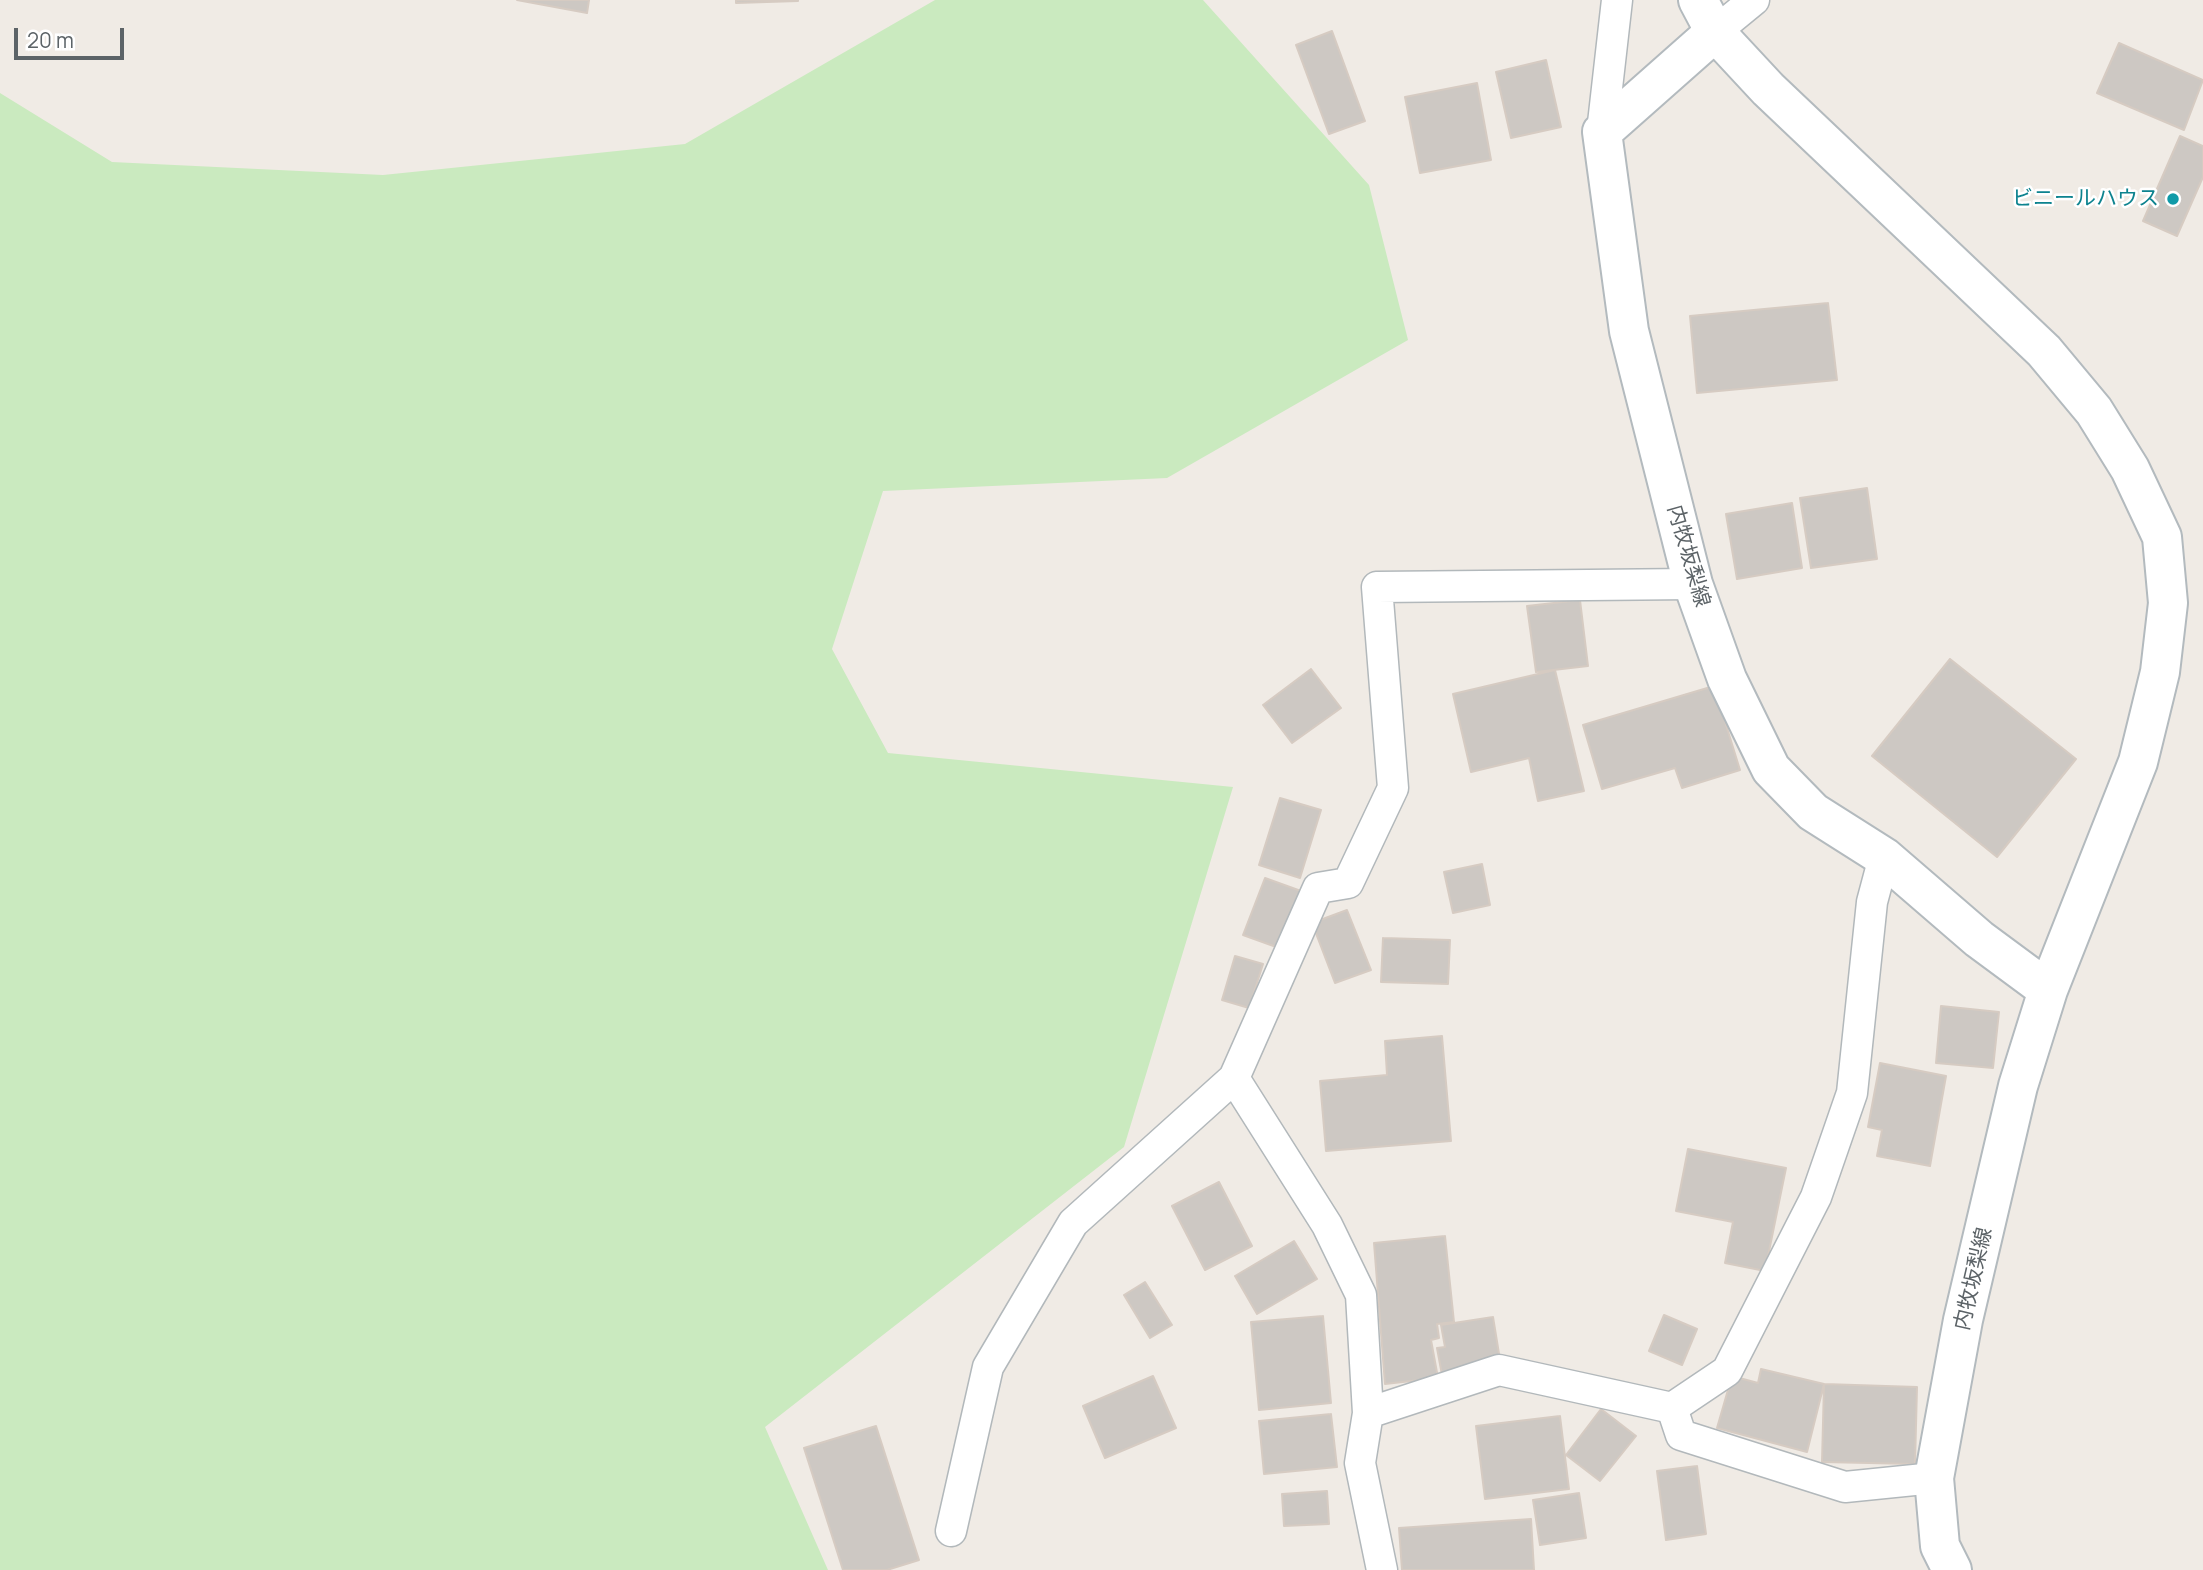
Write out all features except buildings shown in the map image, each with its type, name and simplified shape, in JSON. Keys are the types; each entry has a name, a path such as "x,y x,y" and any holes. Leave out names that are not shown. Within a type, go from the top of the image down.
{"main road":[{"path":"1602,132 1706,16"},
{"name":"内牧坂梨線","path":"1706,16 1769,89 2044,351 2101,423 2130,469 2162,537 2168,603 2160,672 2138,762 2048,990 2018,1086 1966,1307 1934,1478 1940,1546 1952,1570"},
{"name":"内牧坂梨線","path":"1602,132 1629,331 1693,584 1727,679 1771,769 1812,812 1884,857 1979,939 2048,990"}],"street":[{"path":"1602,132 1617,0"},
{"path":"1706,16 1754,0"},
{"path":"951,1531 988,1367 1073,1223 1234,1078 1318,888 1348,883 1393,788 1377,587 1693,584"},
{"path":"1368,1413 1499,1370 1672,1408 1727,1371 1816,1197 1852,1093 1872,902 1884,857"},
{"path":"1234,1078 1327,1225 1362,1295 1368,1413 1360,1464 1382,1570"},
{"path":"1672,1408 1681,1435 1845,1487 1934,1478"}],"green space":[{"path":"935,0 1203,0 1369,185 1408,340 1167,478 883,491 832,649 888,753 1233,787 1124,1147 765,1427 828,1570 0,1570 0,93 112,162 383,175 685,144"}],"place":[{"name":"ビニールハウス","path":"2173,199"}]}
